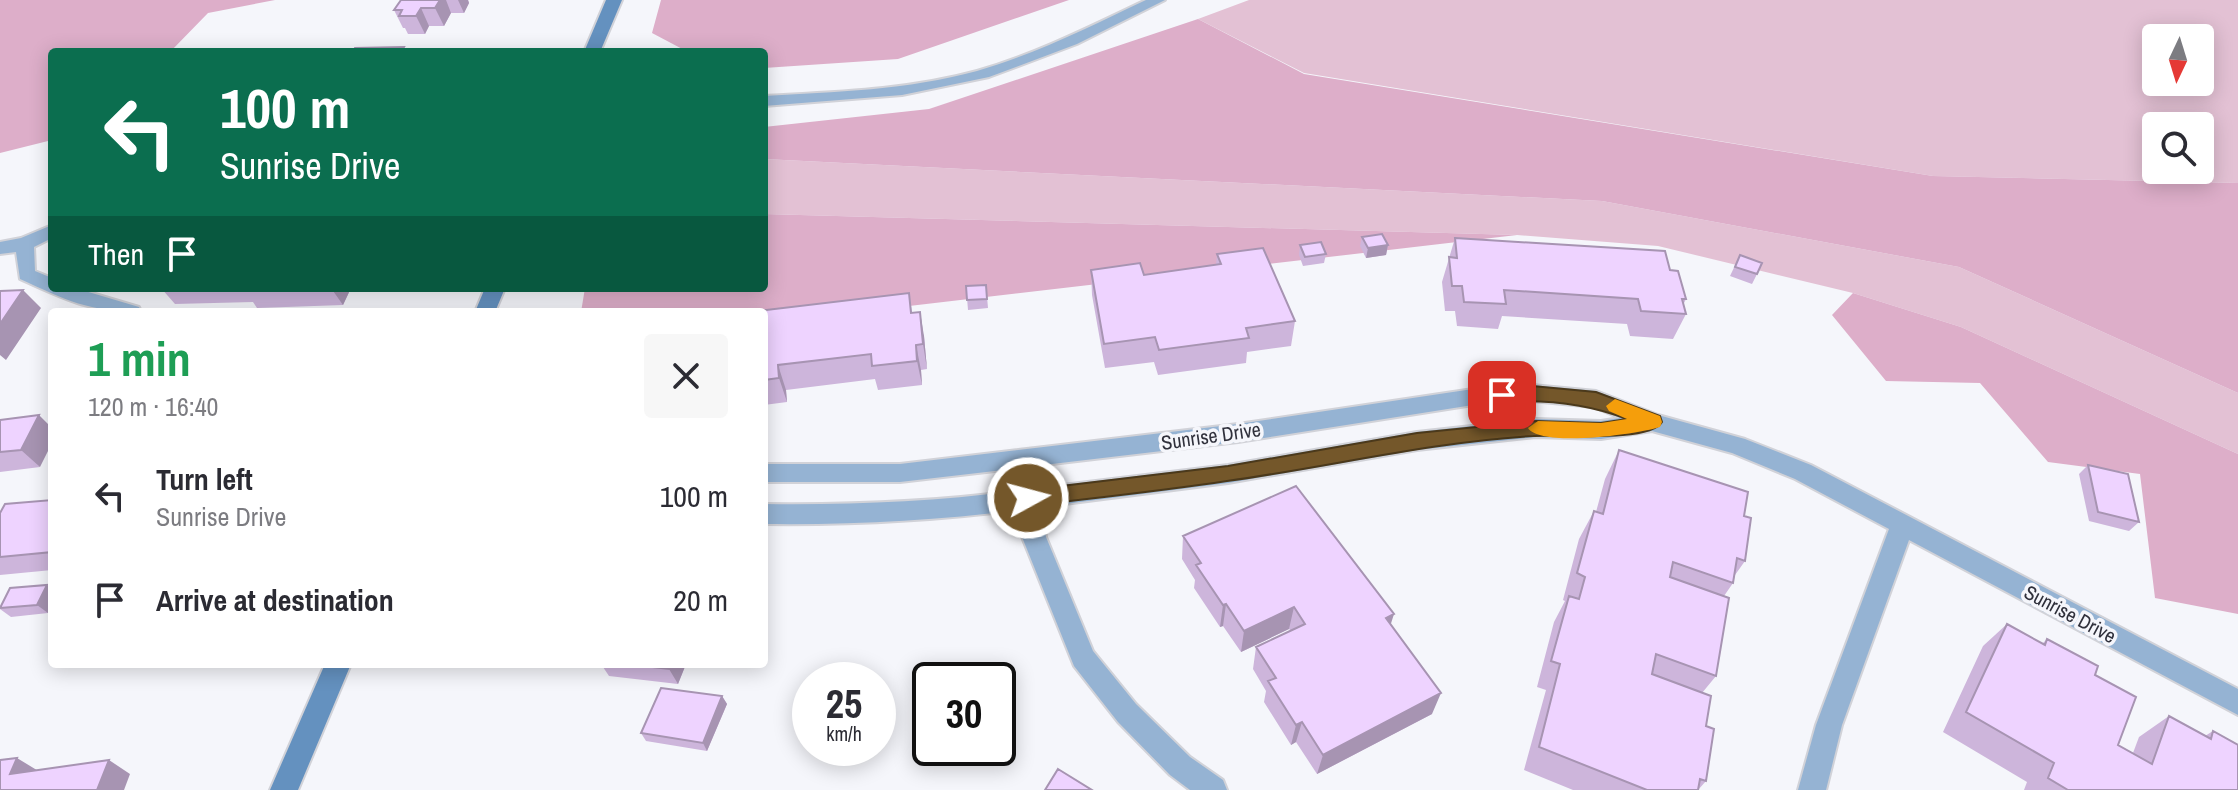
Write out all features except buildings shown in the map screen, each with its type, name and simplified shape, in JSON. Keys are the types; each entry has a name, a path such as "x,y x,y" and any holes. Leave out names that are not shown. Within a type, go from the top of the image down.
{"main road":[{"path":"594,48 614,0"},
{"path":"284,790 336,668"}],"street":[{"name":"Sunrise Drive","path":"768,473 900,473 1238,433 1403,406 1532,393 1596,399 1653,422 1696,432 1776,461 2238,703"},
{"path":"1403,406 1417,441"},
{"name":"Sunrise Drive","path":"768,514 851,515 935,511 1228,474 1417,441 1536,428 1601,430 1653,422"},
{"path":"1022,460 1034,537 1083,658 1127,713 1180,766 1213,790"},
{"path":"1812,790 1829,725 1903,525"}],"lane":[{"path":"768,101 876,95 981,74 1051,50 1158,0"},
{"path":"0,248 25,244 48,233"},
{"path":"25,244 26,274 48,284"},
{"path":"67,292 116,308"}],"shaded area":[{"path":"0,0 275,0 208,13 174,48 48,48 48,141 0,153"},
{"path":"661,0 1069,0 898,59 768,68 768,48 680,48 652,33"},
{"path":"1249,0 2238,0 2238,183 2214,182 2214,112 2142,112 2142,181 1933,176 1304,73 1198,19"},
{"path":"1198,19 1304,74 1933,176 2142,181 2142,184 2238,183 2238,393 1959,267 1602,201 768,159 768,127 929,109"},
{"path":"768,159 1602,201 1959,267 2238,393 2238,454 1961,327 1853,293 1658,246 1517,235 768,214"},
{"path":"768,214 1517,235 768,323 768,308 582,308 584,292 768,292"},
{"path":"1853,293 1961,327 2238,454 2238,614 2155,598 2140,474 2048,462 1980,383 1886,381 1832,315"}],"slow traffic":[{"path":"1538,428 1601,430 1653,422 1615,406"}],"route":[{"path":"1028,498 1228,474 1417,441 1536,428 1601,430 1653,422 1596,399 1532,393 1502,395"}]}
